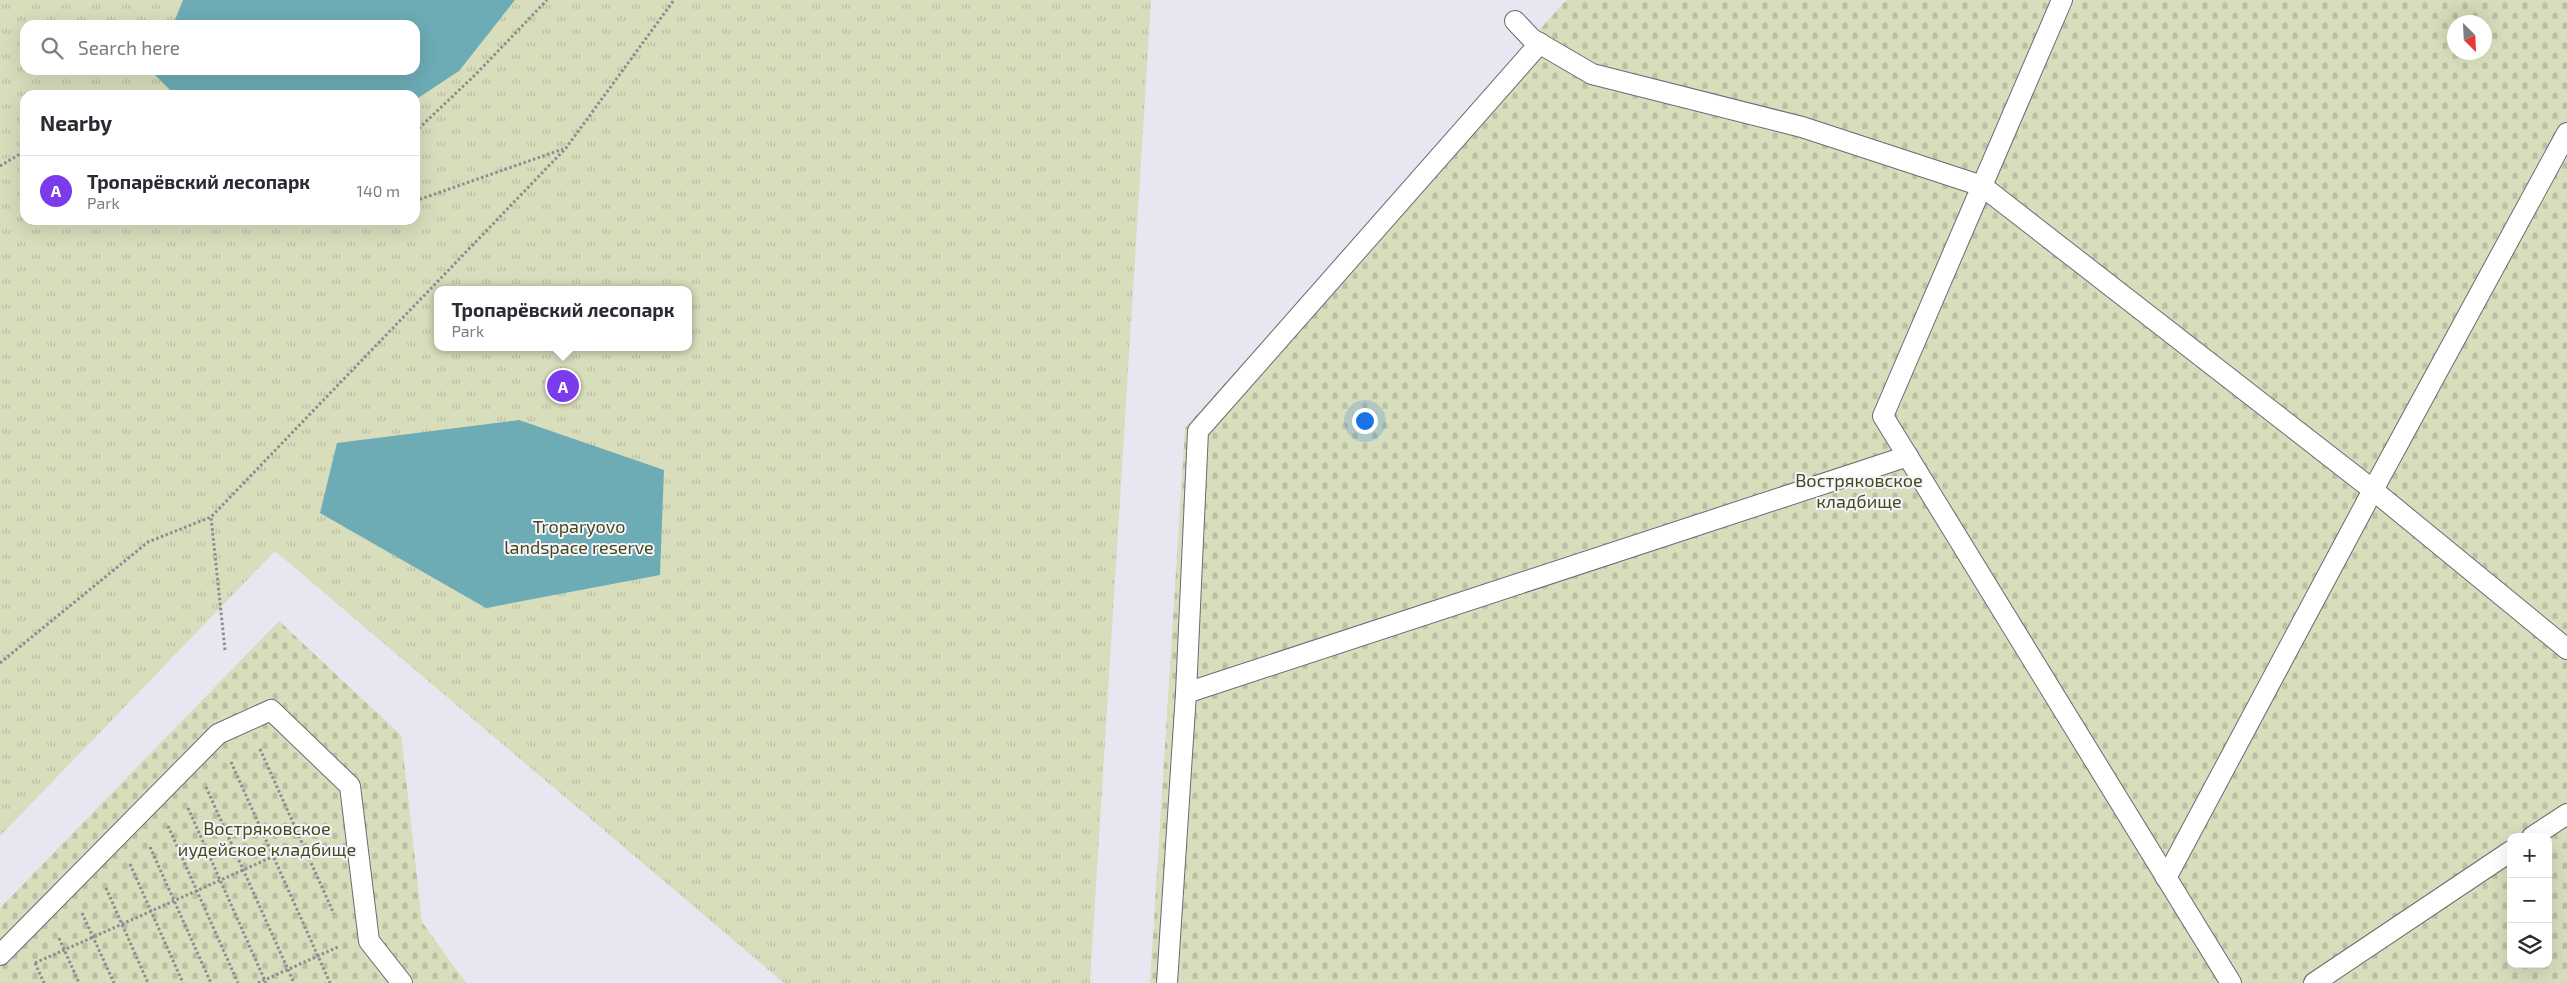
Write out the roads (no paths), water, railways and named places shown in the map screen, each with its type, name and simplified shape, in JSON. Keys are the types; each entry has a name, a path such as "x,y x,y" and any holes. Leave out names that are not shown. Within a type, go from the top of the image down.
{"lane":[{"path":"2062,0 1884,416 2231,983"},
{"path":"1515,21 1540,43 1592,74 1802,127 1982,186 2373,490 2567,648"},
{"path":"1167,983 1186,693 1198,432 1540,43"},
{"path":"2166,878 2373,490 2567,133"},
{"path":"1186,693 1908,456"},
{"path":"0,954 218,734 271,710 350,786 369,941 402,983"},
{"path":"2538,833 2567,814"},
{"path":"2314,983 2507,854"}],"water":[{"path":"183,0 515,0 459,71 420,97 420,90 170,90 155,75 420,75 420,20 175,20"},
{"path":"519,420 664,470 660,575 486,608 320,513 337,443"}],"place":[{"name":"Тропарёвский лесопарк","path":"563,386"}],"park label":[{"name":"Востряковское кладбище","path":"1859,491"},
{"name":"Troparyovo landspace reserve","path":"579,537"},
{"name":"Востряковское иудейское кладбище","path":"267,840"}]}
